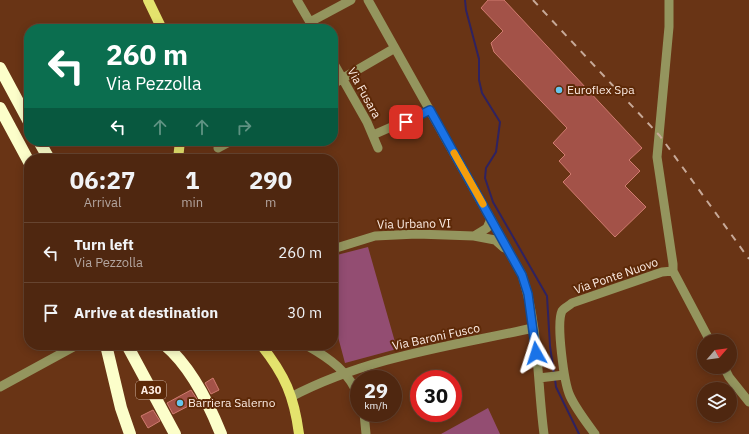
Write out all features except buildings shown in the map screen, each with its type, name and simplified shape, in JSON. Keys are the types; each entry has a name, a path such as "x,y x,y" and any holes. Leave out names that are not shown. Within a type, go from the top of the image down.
{"highway":[{"path":"0,68 24,113"},
{"path":"0,108 25,154"},
{"path":"107,350 121,408 130,434"},
{"name":"A30","path":"130,350 175,434"},
{"path":"170,350 182,362 191,376 220,434"}],"main road":[{"path":"148,0 160,24"},
{"path":"265,350 282,373 295,409 299,434"}],"street":[{"path":"297,0 311,24"},
{"path":"315,24 351,0"},
{"path":"368,0 491,219 496,236"},
{"path":"669,0 669,27 657,157 674,264 673,271 706,334"},
{"path":"338,81 395,48"},
{"name":"Via Fusara","path":"338,71 373,135 378,148"},
{"path":"373,135 430,110"},
{"path":"218,148 222,146"},
{"path":"474,236 487,228 491,219"},
{"name":"Via Urbano VI","path":"487,228 492,228 496,236 509,252 522,275 528,294 543,378 544,434"},
{"name":"Via Urbano VI","path":"338,247 375,236 417,234 496,236"},
{"name":"Via Ponte Nuovo","path":"595,434 570,395 562,375 560,319 563,310 572,304 587,298 662,272 673,271"},
{"name":"Via Baroni Fusco","path":"291,397 345,373 376,363 419,351 533,328"},
{"path":"0,387 68,350"},
{"path":"314,350 334,362 350,380"},
{"path":"728,374 749,402"},
{"path":"543,378 562,375"},
{"path":"365,422 366,434"}],"shaded area":[{"path":"368,247 397,349 345,363 338,337 338,255"},
{"path":"488,408 500,434 441,434"}],"waterway":[{"path":"465,0 466,10 479,59 479,80 482,93 500,122 496,152 486,168 485,178 493,202 547,296 550,346 554,374"},
{"path":"555,379 556,387 579,434"}],"railway":[{"path":"533,0 660,136 749,259"}],"slow traffic":[{"path":"454,153 483,204"}],"place":[{"name":"Euroflex Spa","path":"559,90"},
{"name":"Barriera Salerno","path":"180,403"}],"route":[{"path":"406,122 430,110 522,275 528,294 536,353"}]}
